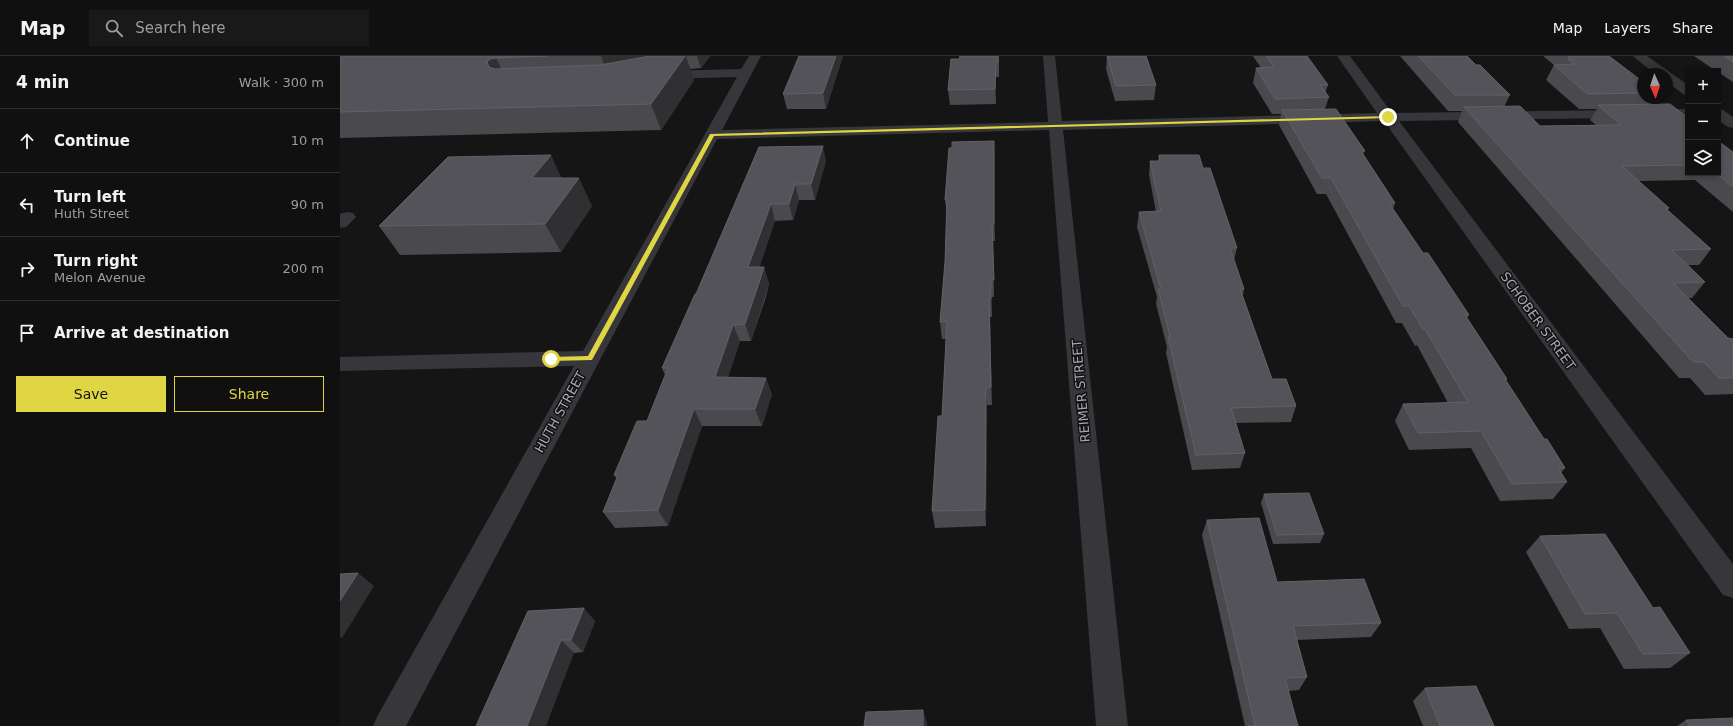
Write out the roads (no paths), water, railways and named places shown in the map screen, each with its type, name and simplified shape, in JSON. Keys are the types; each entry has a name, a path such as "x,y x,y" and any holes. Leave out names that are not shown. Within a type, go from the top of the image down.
{"street":[{"name":"REIMER STREET","path":"1049,56 1112,726"},
{"name":"SCHOBER STREET","path":"1343,56 1733,586"},
{"path":"1639,56 1656,68"},
{"path":"651,76 750,65"},
{"name":"HUTH STREET","path":"388,726 750,65"},
{"path":"1673,80 1685,89"},
{"path":"712,135 1388,117 1685,113"},
{"path":"340,364 590,358"}]}
